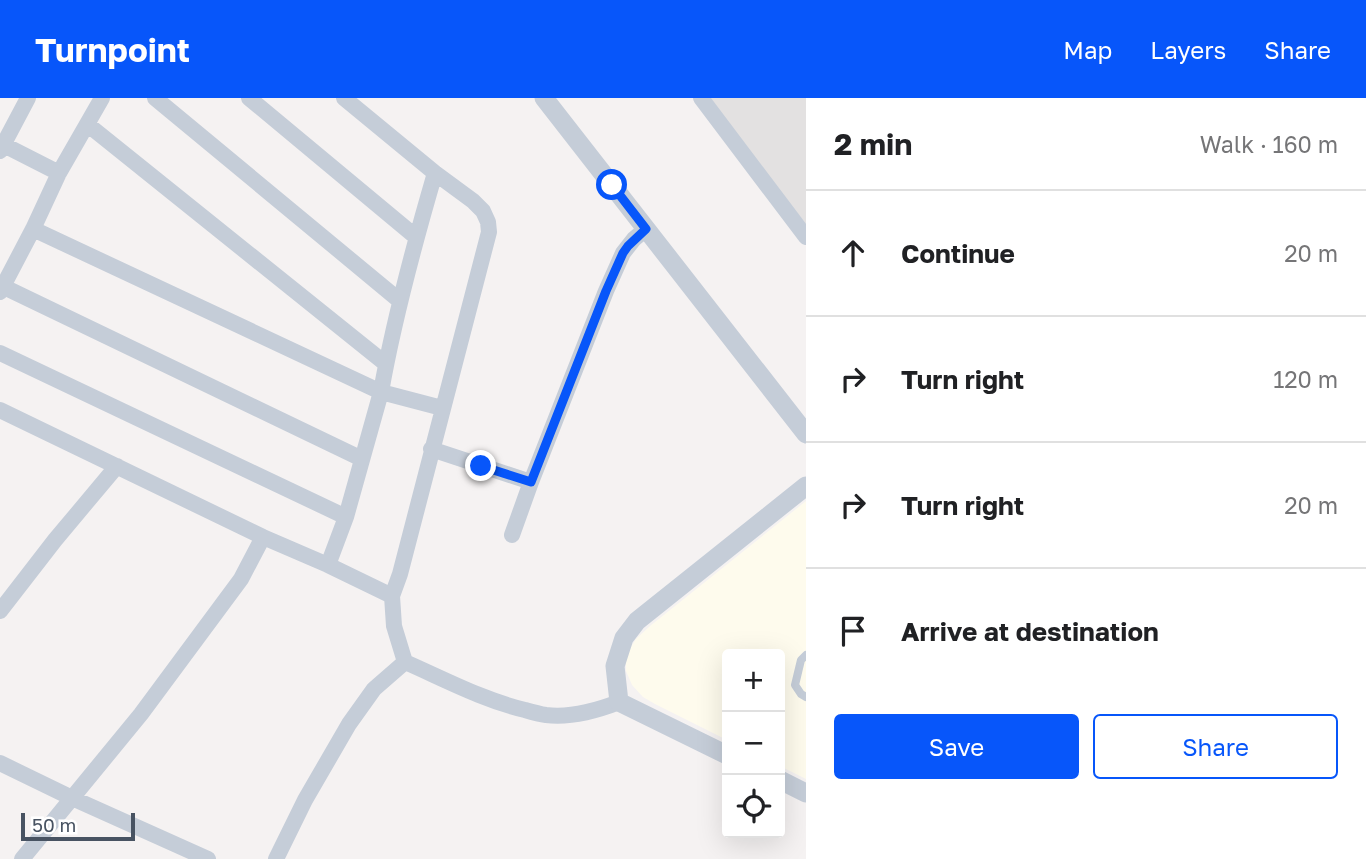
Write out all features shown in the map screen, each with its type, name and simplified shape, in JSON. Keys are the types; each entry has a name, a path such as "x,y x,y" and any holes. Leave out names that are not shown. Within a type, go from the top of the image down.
{"street":[{"path":"29,98 2,148 59,173"},
{"path":"102,98 59,173 2,290 362,458"},
{"path":"155,98 400,301"},
{"path":"249,98 416,237"},
{"path":"344,98 473,201 483,211 488,222 489,232 392,596 394,626 405,662 511,707 545,715 574,715 619,702 722,753"},
{"path":"544,98 806,434"},
{"path":"701,98 806,237"},
{"path":"87,124 386,365"},
{"path":"328,565 346,517 381,391 400,301 435,173"},
{"path":"33,229 381,391 442,408"},
{"path":"512,535 606,291 623,253 646,229"},
{"path":"0,353 346,517"},
{"path":"0,410 392,596"},
{"path":"431,450 531,482"},
{"path":"0,611 117,466"},
{"path":"619,702 615,666 624,638 637,621 806,486"},
{"path":"22,859 141,714 241,579 263,537"},
{"path":"276,859 305,800 349,724 374,688 405,662"},
{"path":"0,763 208,859"},
{"path":"785,782 806,793"}],"lane":[{"path":"806,655 795,685 806,697"}],"shaded area":[{"path":"705,98 806,98 806,224"},
{"path":"806,501 806,779 785,768 785,649 722,649 722,738 643,697 632,685 626,671 626,655 636,639"}],"route":[{"path":"481,466 531,482 623,253 646,229 612,185"}]}
